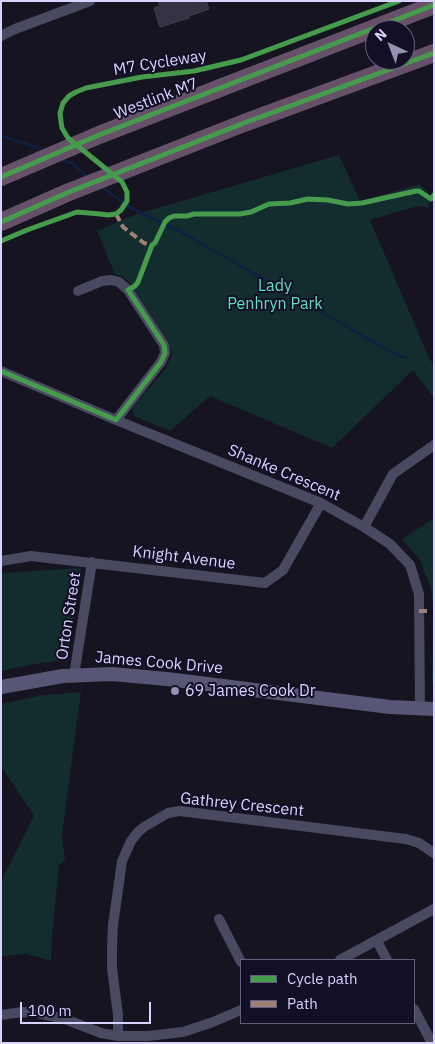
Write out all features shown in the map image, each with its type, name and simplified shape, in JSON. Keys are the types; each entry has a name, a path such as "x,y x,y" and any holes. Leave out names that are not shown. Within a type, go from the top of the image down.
{"highway":[{"name":"Westlink M7","path":"1,177 99,135 434,5"},
{"path":"415,61 434,53"},
{"path":"415,63 434,58"},
{"path":"1,222 68,192 244,122 391,70"}],"street":[{"path":"1,36 90,1"},
{"path":"78,291 102,281 111,280 119,282 128,290 164,345 165,353 161,362 116,420"},
{"name":"Shanke Crescent","path":"1,371 321,503 390,544 410,565 419,594 427,709"},
{"path":"364,527 393,474 434,445"},
{"name":"Knight Avenue","path":"1,561 31,556 265,582 283,570 321,503"},
{"name":"Orton Street","path":"74,675 92,562"},
{"name":"James Cook Drive","path":"1,687 63,676 128,675 427,709"},
{"name":"Gathrey Crescent","path":"118,1036 112,947 113,925 122,862 131,841 138,832 168,813 180,811 406,839 419,843 434,853"},
{"path":"342,959 434,910"},
{"path":"219,919 240,960"},
{"path":"377,941 386,959"},
{"path":"1,1015 22,1012 50,1015 118,1036 148,1036 183,1032 240,1010"},
{"path":"415,1011 432,1043"}],"green space":[{"name":"Lady Penhryn Park","path":"339,155 360,201 420,184 431,196 428,208 418,206 370,220 429,358 434,365 434,398 413,370 332,448 210,396 170,431 134,416 132,408 166,368 172,354 168,341 129,282 122,276 115,274 97,231 137,214"},
{"path":"434,518 434,689 432,682 433,606 431,589 420,560 402,539"},
{"path":"81,568 67,659 1,671 1,573"},
{"path":"81,692 62,835 65,859 59,865 51,961 26,954 1,956 1,882 34,816 1,766 1,704 43,695"}],"building":[{"path":"158,1 206,1 209,9 189,16 189,18 160,27 154,8 160,6"}],"waterway":[{"path":"1,136 43,151"},
{"path":"61,159 73,164 88,177"},
{"path":"100,186 133,209 176,229 393,353 405,358"}],"marked path":[{"path":"116,214 123,227 144,243 152,245"},
{"path":"419,611 430,611"}],"cycle path":[{"name":"M7 Cycleway","path":"1,241 77,212 116,214 127,201 127,192 122,182 68,138 62,128 60,113 63,103 69,96 86,88 142,77 194,71 241,60 399,1"},
{"path":"1,177 99,135 434,5"},
{"path":"1,222 69,192 244,123 434,53"},
{"path":"1,371 116,420 161,362 165,353 164,345 128,290 138,282 152,245 169,218 194,214 240,214 251,212 269,204 290,203 308,199 348,204 362,203 416,191 431,199 434,195"}],"place":[{"name":"69 James Cook Dr","path":"175,691"}]}
